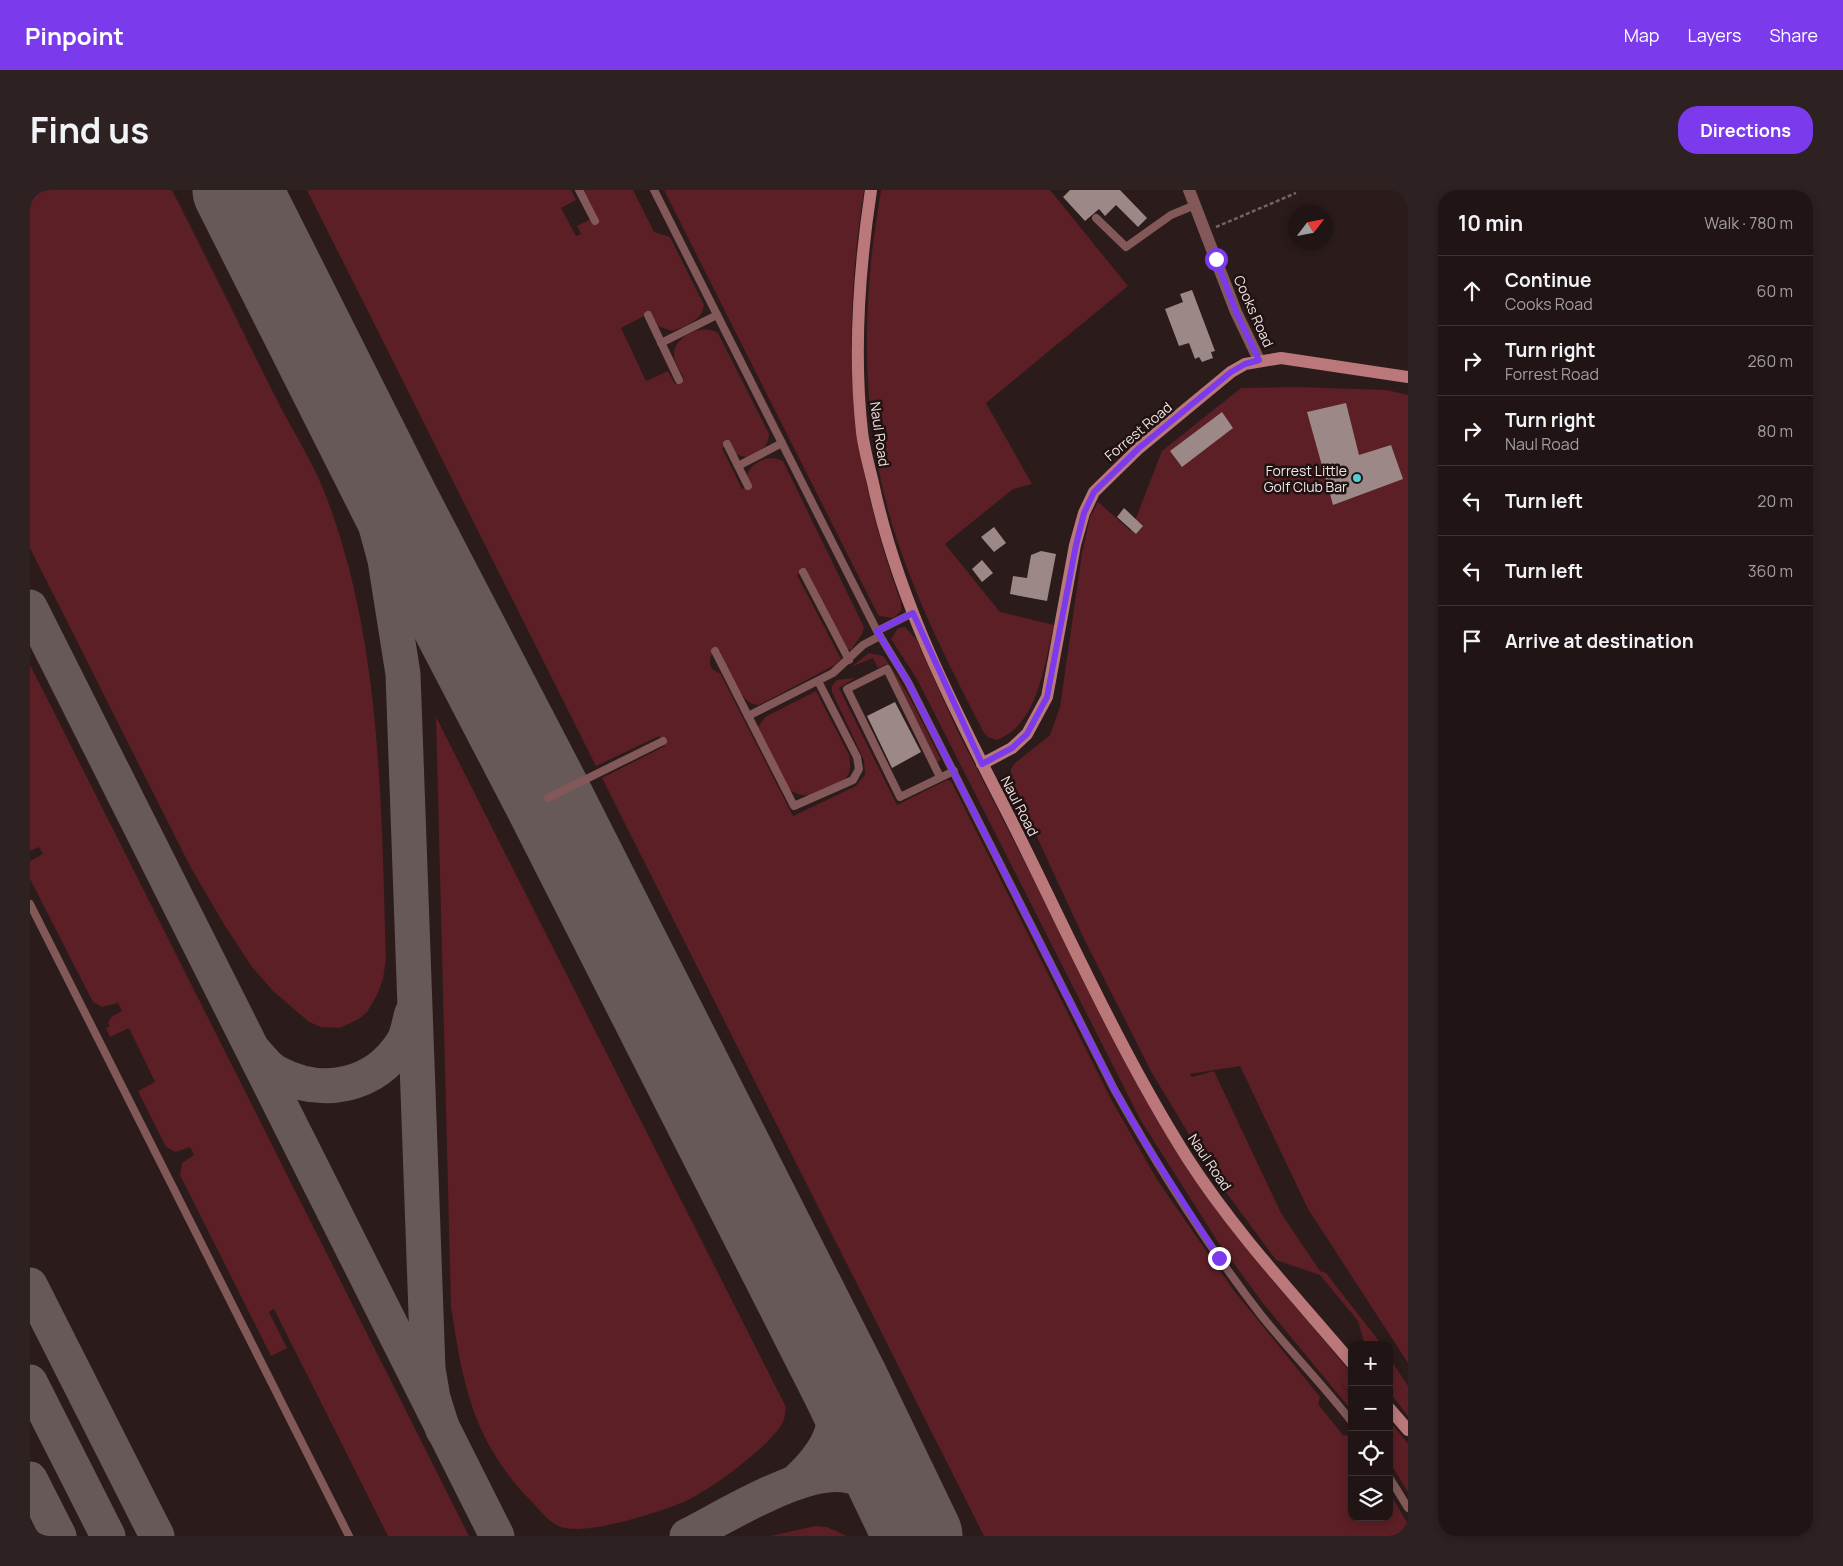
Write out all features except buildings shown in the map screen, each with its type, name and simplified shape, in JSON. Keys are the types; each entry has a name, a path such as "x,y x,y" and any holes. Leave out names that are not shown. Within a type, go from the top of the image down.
{"street":[{"name":"Naul Road","path":"871,190 862,260 856,353 863,434 880,516 896,570 913,613 982,764 1144,1084 1188,1159 1240,1231 1348,1359"},
{"name":"Cooks Road","path":"1189,190 1236,312 1259,360"},
{"name":"Forrest Road","path":"982,764 1012,748 1027,734 1047,697 1076,545 1084,513 1094,492 1139,448 1231,372 1245,364 1259,360 1281,358 1408,377"},
{"path":"1393,1413 1408,1430"}],"lane":[{"path":"579,190 595,221"},
{"path":"654,190 878,633 908,682 954,771 1114,1089 1144,1141 1219,1258 1291,1352 1348,1417"},
{"path":"1096,218 1126,247 1171,214 1195,205"},
{"path":"661,343 717,315"},
{"path":"648,316 679,380"},
{"path":"738,466 782,443"},
{"path":"727,444 748,486"},
{"path":"803,572 849,660"},
{"path":"748,716 833,673 878,633 913,613"},
{"path":"715,651 794,806 853,780 859,769 856,757 818,681"},
{"path":"940,777 887,669 847,688 900,797 954,771"},
{"path":"548,798 663,741"},
{"path":"30,904 349,1536"},
{"path":"1393,1484 1408,1508"}],"path":[{"path":"1205,232 1296,193"}],"shaded area":[{"path":"30,190 172,190 326,496 344,552 358,609 368,666 380,783 386,959 383,979 377,995 367,1012 359,1019 340,1028 321,1027 309,1022 273,991 252,967 225,926 191,868 30,548"},
{"path":"307,190 571,190 576,200 561,208 576,236 581,234 577,226 597,216 583,190 633,190 654,232 670,237 704,305 697,319 672,331 658,326 650,313 621,328 646,381 668,371 675,384 684,379 674,356 679,341 698,330 712,330 718,333 769,434 765,446 749,458 735,454 729,444 722,448 742,489 750,486 747,476 752,466 762,460 772,458 783,461 864,627 862,634 851,650 843,647 803,572 797,575 841,659 835,665 759,705 752,704 740,693 720,651 711,655 711,667 714,671 720,673 793,816 856,786 865,774 864,760 832,692 832,686 837,680 855,678 839,688 897,805 947,780 951,781 1112,1101 1158,1181 1232,1288 1320,1397 1318,1404 1343,1435 1348,1436 1348,1521 1393,1521 1393,1499 1408,1524 1408,1536 984,1536 602,778 665,746 659,736 596,766"},
{"path":"664,190 864,190 853,298 852,349 854,399 860,448 870,498 883,549 901,602 901,611 893,618 879,616 875,609"},
{"path":"881,190 1050,190 1128,286 986,403 1032,484 1013,489 945,544 1000,612 1054,625 1043,674 1031,707 1022,721 1011,732 997,740 988,737 984,733 926,616 898,543 880,477 870,410 867,341 871,263"},
{"path":"1298,387 1387,390 1408,395 1408,1363 1308,1209 1240,1066 1190,1074 1192,1077 1214,1071 1281,1213 1320,1271 1326,1273 1379,1341 1364,1341 1358,1321 1320,1275 1276,1260 1214,1176 1152,1073 1085,941 1011,781 1011,769 1015,763 1050,735 1060,707 1082,553 1090,517 1098,502 1131,531 1162,451 1241,388"},
{"path":"905,627 916,639 958,732 1080,970 1235,1234 1348,1369 1348,1392 1332,1374 1348,1392 1348,1406 1262,1302 1218,1242 1140,1119 917,679 891,639 898,628"},
{"path":"869,653 883,656 892,668 914,706 941,760 937,762 886,664 878,668 873,658 851,667"},
{"path":"30,665 469,1536 388,1536 274,1309 269,1312 287,1348 271,1356 180,1175 182,1163 194,1155 190,1147 176,1152 166,1147 138,1091 155,1082 129,1028 110,1037 106,1028 110,1026 108,1022 113,1016 122,1011 118,1003 102,1007 93,1002 30,879 30,861 43,854 39,847 30,851"},
{"path":"816,691 849,755 850,770 846,778 840,783 819,793 804,795 789,789 758,727 765,717"},
{"path":"436,717 786,1407 785,1417 777,1432 754,1454 710,1487 674,1506 606,1526 573,1529 561,1527 548,1519 530,1500 495,1456 483,1434 466,1387 460,1362 451,1307"},
{"path":"1393,1363 1408,1386 1408,1416 1393,1397"},
{"path":"1393,1425 1408,1444 1408,1492 1393,1468"},
{"path":"815,1526 827,1527 847,1536 771,1536"}],"taxiway":[{"path":"303,318 354,446 385,560 403,674 428,1369 433,1398 443,1430"},
{"path":"30,607 497,1536"},
{"path":"255,1052 274,1071 294,1080 312,1085 329,1086 346,1083 363,1078 378,1069 391,1057 405,1039 412,1013"},
{"path":"30,1285 157,1536"},
{"path":"30,1382 108,1536"},
{"path":"798,1480 819,1457 831,1436 845,1384"},
{"path":"687,1536 767,1494 812,1478 832,1475 850,1476 899,1498"},
{"path":"30,1479 59,1536"}],"runway":[{"path":"237,190 394,502 548,798 845,1384 918,1536"}],"place":[{"name":"Forrest Little Golf Club Bar","path":"1357,478"}],"route":[{"path":"1216,259 1236,312 1259,360 1245,364 1231,372 1139,448 1099,485 1094,492 1084,513 1076,545 1047,697 1027,734 1012,748 982,764 946,689 913,613 877,631 908,682 1114,1089 1144,1141 1219,1258"}]}
